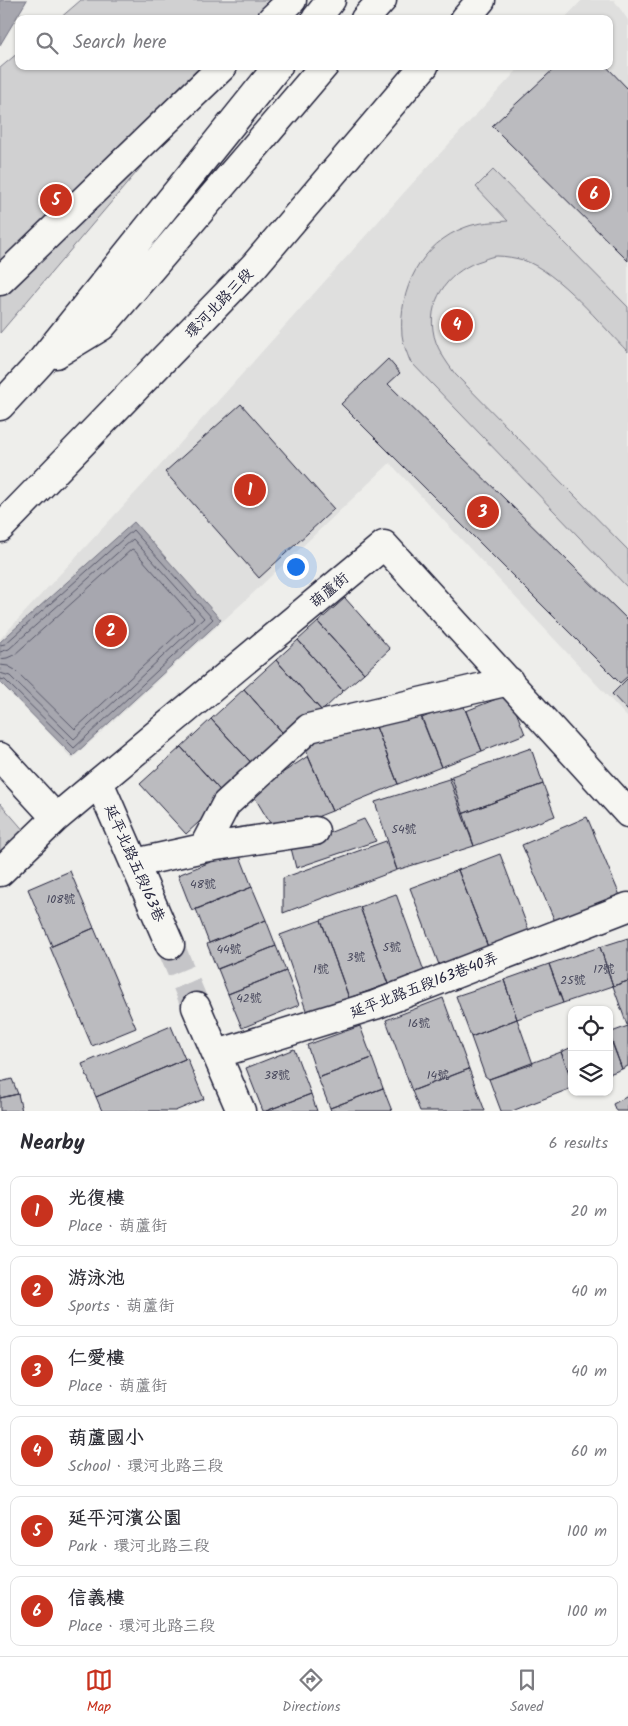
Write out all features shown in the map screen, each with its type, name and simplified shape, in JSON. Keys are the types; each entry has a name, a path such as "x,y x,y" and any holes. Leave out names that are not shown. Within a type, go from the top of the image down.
{"main road":[{"path":"276,15 292,0"},
{"path":"319,15 331,0"},
{"path":"369,15 382,0"},
{"path":"468,15 481,0"},
{"path":"4,277 219,70"},
{"path":"0,406 39,364 275,70"},
{"path":"39,364 102,326 321,70"},
{"name":"環河北路三段","path":"0,528 254,266 421,70"},
{"name":"葫蘆街","path":"0,872 56,818 384,545 628,813"},
{"path":"202,848 226,804 309,728 509,681"},
{"path":"0,757 56,818"},
{"name":"延平北路五段163巷","path":"99,782 170,945"},
{"path":"135,863 202,848 315,831"},
{"name":"延平北路五段163巷40弄","path":"217,1054 376,1005 628,906"},
{"path":"196,1007 241,1111"}],"shaded area":[{"path":"81,0 284,0 271,15 64,15"},
{"path":"582,0 614,0 628,20 628,718 390,463 249,597 72,759 0,679 0,639 150,477 410,186 517,70 613,70 613,15 568,15"},
{"path":"15,55 15,70 224,70 0,333 0,68"},
{"path":"493,170 628,307 628,352 579,300 551,276 537,266 523,260 500,256 490,257 472,264 452,277 444,286 434,306 432,318 434,336 441,354 455,374 628,550 628,588 410,361 404,345 402,318 404,301 416,270 425,256 436,244 450,234 466,227 481,223 508,221 476,187"},
{"path":"0,803 26,833 0,857"}],"water":[{"path":"0,0 27,0 18,15 15,15 15,20 0,45"},
{"path":"134,522 221,620 73,756 0,682 0,642"}],"building":[{"path":"553,70 610,70 628,89 628,261 492,126"},
{"path":"388,359 400,373 388,384 628,620 628,676 620,683 341,404"},
{"path":"241,404 334,509 259,578 165,472"},
{"path":"345,598 390,649 364,673 318,622"},
{"path":"318,622 364,673 343,691 298,640"},
{"path":"298,640 343,691 322,711 276,660"},
{"path":"276,660 322,711 289,740 244,689"},
{"path":"628,678 628,711 612,694"},
{"path":"244,689 289,740 257,769 211,719"},
{"path":"509,694 525,734 482,751 466,711"},
{"path":"462,702 482,751 441,767 422,718"},
{"path":"417,707 441,767 398,784 375,724"},
{"path":"211,719 257,769 226,797 181,747"},
{"path":"375,724 398,784 332,811 308,756 304,741"},
{"path":"181,747 226,797 186,834 140,784"},
{"path":"531,748 543,784 462,814 449,777"},
{"path":"308,756 332,811 276,833 252,793"},
{"path":"452,778 474,846 397,870 375,802"},
{"path":"543,784 555,816 474,846 462,814"},
{"path":"587,817 621,898 557,926 522,845"},
{"path":"364,819 376,841 296,868 291,848"},
{"path":"386,841 397,870 283,913 283,878"},
{"path":"238,851 252,887 192,911 178,875"},
{"path":"500,854 531,936 490,952 458,870"},
{"path":"458,870 490,952 441,970 410,888"},
{"path":"70,871 94,928 52,946 28,889"},
{"path":"252,887 266,920 209,943 196,909"},
{"path":"396,894 424,971 388,984 360,907"},
{"path":"360,907 388,984 349,998 321,920"},
{"path":"266,920 276,946 217,969 207,944"},
{"path":"321,920 349,998 307,1013 280,935"},
{"path":"94,928 136,1028 92,1046 50,947"},
{"path":"628,938 628,981 613,986 600,947"},
{"path":"276,946 286,971 228,994 218,969"},
{"path":"600,947 613,986 563,1003 549,964"},
{"path":"549,964 563,1003 517,1019 504,980"},
{"path":"286,971 299,1005 242,1028 228,994"},
{"path":"504,980 517,1019 471,1037 456,996"},
{"path":"628,981 628,1025 627,1025 613,986"},
{"path":"443,998 469,1069 412,1091 386,1020"},
{"path":"517,1019 533,1064 489,1079 485,1076 471,1037"},
{"path":"171,1026 185,1059 96,1097 82,1064"},
{"path":"360,1026 372,1058 318,1078 307,1045"},
{"path":"628,1026 628,1066 622,1069 613,1044 613,1032"},
{"path":"613,1045 622,1069 613,1072"},
{"path":"294,1049 311,1094 263,1111 246,1068"},
{"path":"568,1049 568,1070 561,1052"},
{"path":"561,1052 568,1070 568,1090 512,1111 501,1111 489,1079"},
{"path":"187,1058 204,1099 175,1111 102,1111 96,1097"},
{"path":"372,1058 383,1088 330,1108 318,1078"},
{"path":"469,1069 485,1111 420,1111 412,1091"},
{"path":"12,1079 18,1094 0,1098 0,1082"},
{"path":"383,1088 392,1111 331,1111 330,1108"},
{"path":"18,1094 22,1111 0,1111 0,1098"},
{"path":"311,1094 317,1111 266,1111"},
{"path":"628,1096 628,1111 616,1111 613,1104"}],"tunnel":[{"path":"170,945 196,1007"}],"place":[{"name":"信義樓","path":"594,194"},
{"name":"延平河濱公園","path":"56,200"},
{"name":"葫蘆國小","path":"457,325"},
{"name":"光復樓","path":"250,490"},
{"name":"仁愛樓","path":"483,512"},
{"name":"游泳池","path":"111,631"}]}
